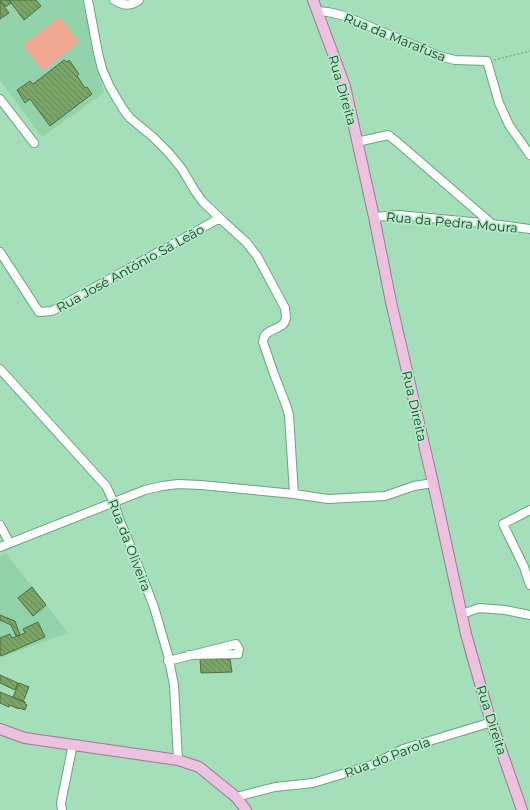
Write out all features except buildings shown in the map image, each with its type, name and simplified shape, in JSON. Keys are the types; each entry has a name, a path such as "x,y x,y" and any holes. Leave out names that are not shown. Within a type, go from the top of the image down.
{"main road":[{"name":"Rua Direita","path":"313,0 345,86 391,302 434,483 468,642 488,712 522,810"},
{"path":"0,729 25,738 178,760 199,767 236,797 246,810"}],"street":[{"path":"88,0 102,69 110,88 123,109 130,118 168,152 182,169 203,202 246,242 257,256 285,308 286,317 284,323 266,333 263,337 263,342 289,415 294,494"},
{"path":"114,0 126,5 132,4 139,0"},
{"name":"Rua da Marafusa","path":"317,11 345,16 439,56 455,60 488,61"},
{"path":"488,61 499,103 509,125 530,156"},
{"path":"0,99 34,143"},
{"path":"357,142 388,135 492,224"},
{"name":"Rua da Pedra Moura","path":"374,217 399,215 530,229"},
{"name":"Rua José António Sá Leão","path":"0,252 39,312 52,311 220,218"},
{"name":"Rua da Oliveira","path":"0,369 106,486 114,502 154,607 174,685 178,760"},
{"path":"0,547 9,542 145,490 162,486 178,484 202,485 294,494 328,500 385,496 414,486 434,483"},
{"path":"530,510 503,524 524,567 530,585"},
{"path":"0,525 9,542"},
{"path":"462,614 479,608 505,610 530,615"},
{"path":"168,661 189,655 236,644 239,648 238,654 189,655"},
{"name":"Rua do Parola","path":"236,797 275,787 313,783 372,765 403,749 492,722"},
{"path":"62,810 61,803 73,744"}],"path":[{"path":"488,61 530,51"}],"shaded area":[{"path":"0,0 82,0 104,93 42,137 0,80"},
{"path":"60,17 79,42 43,71 23,45"},
{"path":"6,553 68,633 0,657 0,557"}]}
